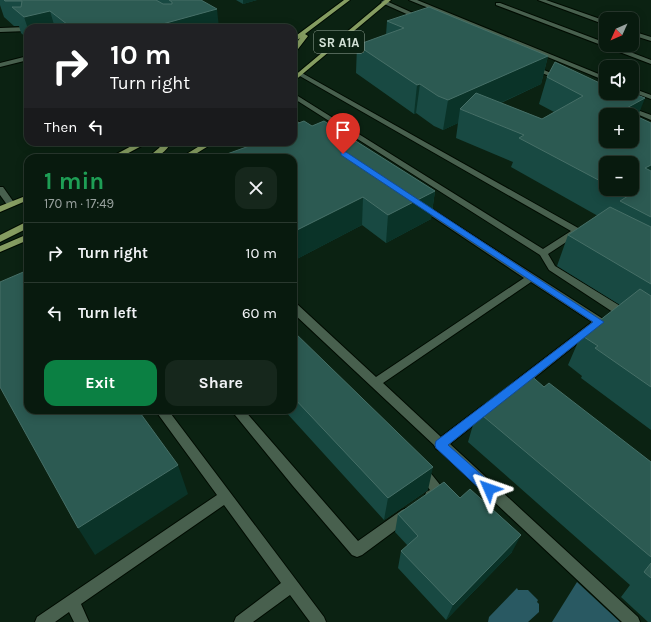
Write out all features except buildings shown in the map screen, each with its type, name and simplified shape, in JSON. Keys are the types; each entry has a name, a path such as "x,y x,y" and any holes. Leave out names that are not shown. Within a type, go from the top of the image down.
{"main road":[{"name":"SR A1A","path":"297,38 347,0"},
{"name":"SR A1A","path":"297,77 386,1"},
{"path":"297,47 315,23"},
{"path":"121,154 137,146"},
{"path":"156,154 165,146"},
{"path":"191,154 204,146"},
{"path":"0,209 24,199"},
{"path":"0,238 24,226"},
{"path":"0,249 24,239"}],"street":[{"path":"412,0 599,76"},
{"path":"541,0 599,21"},
{"path":"386,1 428,21"},
{"path":"498,4 599,42"},
{"path":"0,30 24,29"},
{"path":"639,35 651,39"},
{"path":"625,52 651,62"},
{"path":"0,65 24,59"},
{"path":"528,65 564,81"},
{"path":"300,74 581,231 543,253"},
{"path":"639,93 651,97"},
{"path":"297,97 543,253 552,268 631,319"},
{"path":"622,106 651,118"},
{"path":"297,123 307,130 297,134"},
{"path":"0,189 11,204"},
{"path":"415,201 599,322 507,393"},
{"path":"374,383 532,277"},
{"path":"297,311 440,445 633,622"},
{"path":"440,445 495,402"},
{"path":"165,414 318,622"},
{"path":"240,414 297,482 357,550 439,490 414,463"},
{"path":"42,622 225,497"},
{"path":"241,622 291,585"},
{"path":"72,602 82,622"}],"water":[{"path":"577,582 620,622 552,622"},
{"path":"517,588 518,590 528,590 538,600 539,612 528,622 488,622 489,617"}],"route":[{"path":"343,154 599,322 440,445 489,489"}]}
